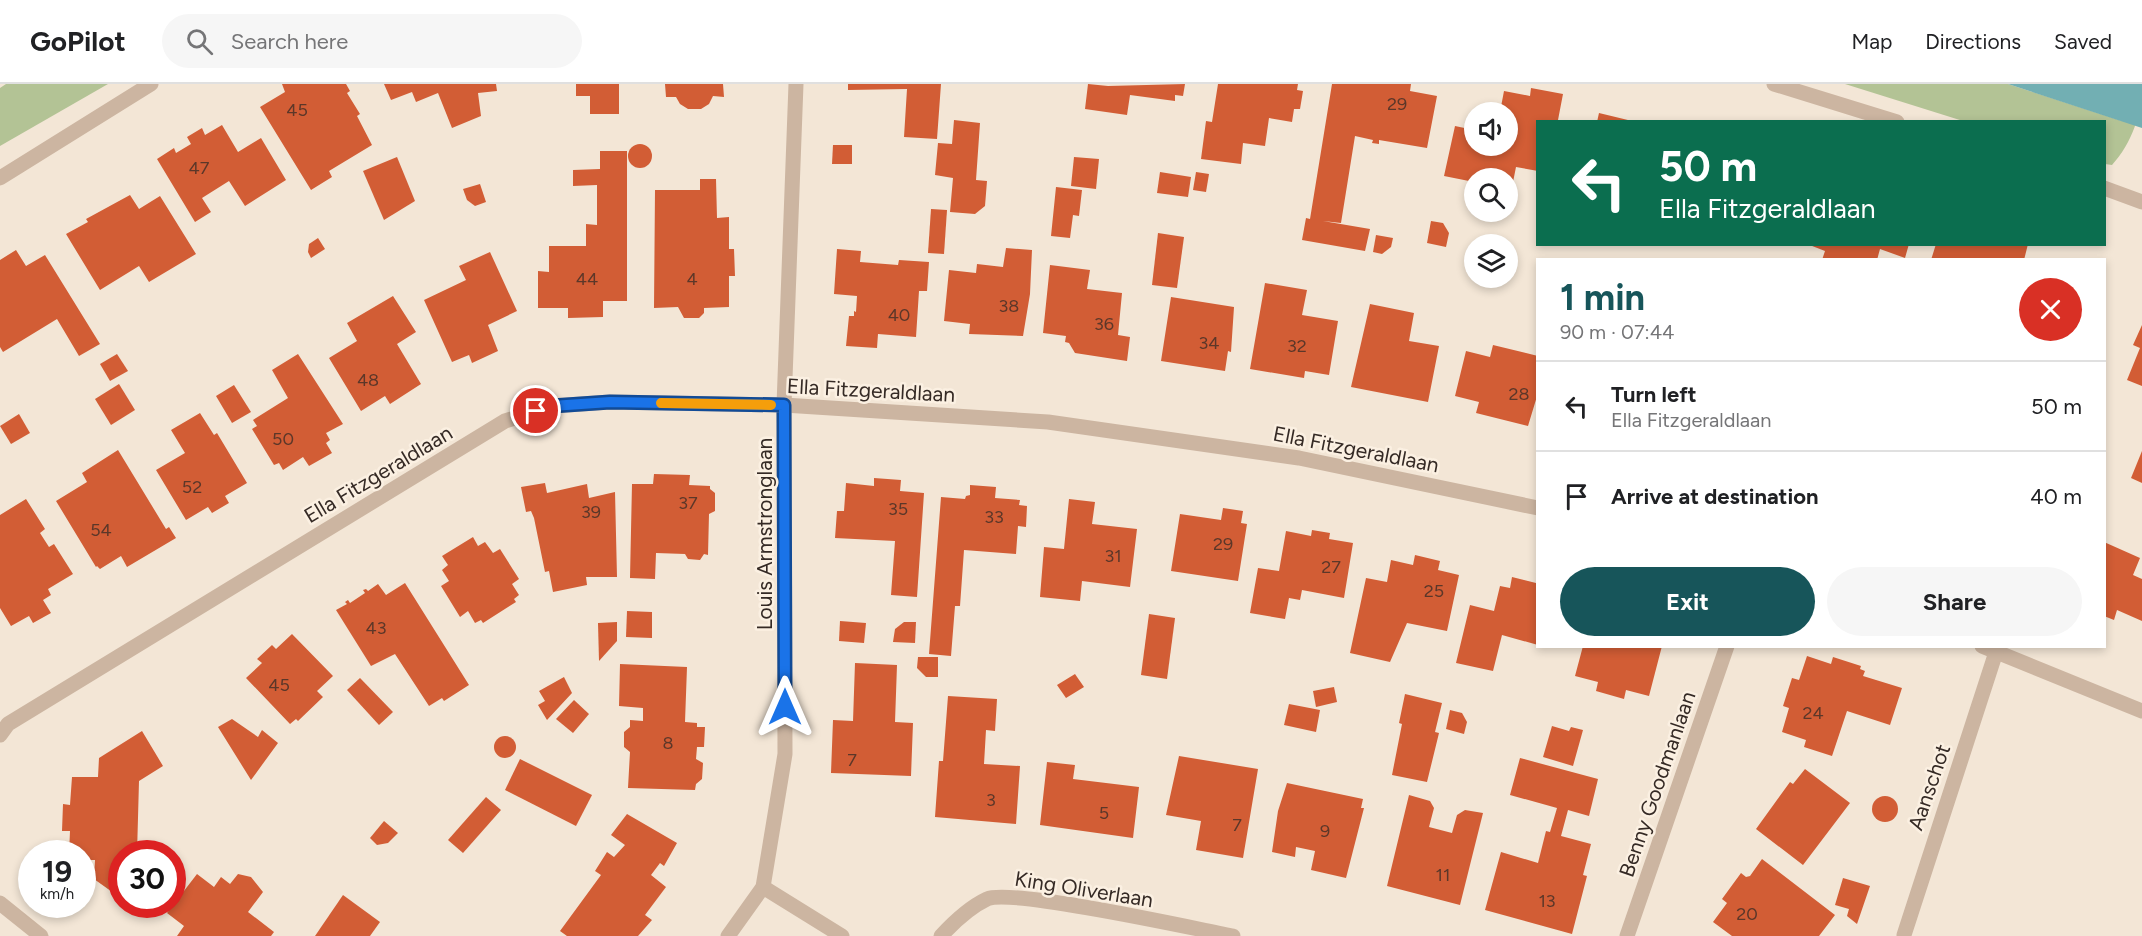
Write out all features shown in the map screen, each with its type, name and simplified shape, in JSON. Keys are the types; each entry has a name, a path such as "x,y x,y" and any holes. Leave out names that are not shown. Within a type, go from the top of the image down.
{"street":[{"path":"0,178 151,84"},
{"name":"Louis Armstronglaan","path":"728,936 763,887 785,754 784,405 796,84"},
{"path":"1774,84 1891,120"},
{"path":"2106,189 2142,202"},
{"name":"Ella Fitzgeraldlaan","path":"0,735 8,724 505,421 552,406 610,402 784,405 1048,422 1299,458 1536,508"},
{"name":"Benny Goodmanlaan","path":"1627,936 1726,648"},
{"path":"1989,649 2142,711"},
{"name":"Aanschot","path":"1904,935 1989,649"},
{"path":"763,887 842,936"},
{"name":"King Oliverlaan","path":"940,936 952,924 989,898 1039,899 1233,936"},
{"path":"0,903 41,936"}],"green space":[{"path":"6,84 108,84 0,146 0,88"},
{"path":"1845,84 2008,84 2122,121 2142,84 2138,117 2134,128 2125,147 2112,165 2106,164 2106,120 1960,120"}],"water":[{"path":"2008,84 2142,84 2142,128"}],"building":[{"path":"282,84 346,84 350,91 347,93 360,114 357,116 372,145 329,171 332,177 311,190 260,107 285,92"},
{"path":"384,84 496,84 497,91 478,93 481,116 452,128 438,93 416,102 412,92 391,100"},
{"path":"576,84 619,84 619,114 590,114 590,96 576,96"},
{"path":"665,84 723,84 724,97 713,96 709,104 701,109 688,109 680,104 676,97 666,97"},
{"path":"848,84 941,84 937,139 904,137 907,89 848,90"},
{"path":"1088,84 1108,86 1185,84 1183,96 1175,95 1175,101 1130,95 1127,115 1085,109"},
{"path":"1218,84 1298,84 1297,90 1303,91 1300,109 1294,109 1292,122 1269,118 1265,146 1243,143 1241,164 1201,159 1206,121 1212,122"},
{"path":"1332,84 1411,84 1410,91 1437,96 1427,148 1379,140 1379,144 1372,143 1373,140 1355,136 1341,223 1323,221 1370,229 1365,251 1302,240 1306,218 1310,219"},
{"path":"1531,88 1563,94 1558,120 1536,120 1536,171 1516,167 1464,168 1464,180 1444,176 1455,126 1464,128 1464,156 1518,156 1518,102 1502,102 1504,91 1530,96"},
{"path":"1599,113 1628,120 1597,120"},
{"path":"954,120 980,123 976,180 987,181 985,206 975,214 950,212 953,178 935,175 938,143 952,144"},
{"path":"222,125 238,152 261,138 286,180 245,206 229,181 202,198 211,212 195,222 157,159 174,148 176,153 191,144 187,137 202,128 205,135"},
{"path":"640,144 648,148 652,156 648,164 640,168 632,164 628,156 632,148"},
{"path":"833,145 852,145 852,164 832,164"},
{"path":"600,151 627,151 627,301 603,301 603,317 568,318 568,308 538,308 538,271 549,272 549,246 586,246 586,224 597,225 597,185 573,186 573,170 600,169"},
{"path":"397,157 415,201 384,220 363,171"},
{"path":"1074,157 1099,159 1096,189 1071,186"},
{"path":"1160,172 1191,177 1188,197 1157,193"},
{"path":"1196,172 1209,174 1206,192 1193,190"},
{"path":"700,179 716,179 717,218 729,217 729,249 734,249 735,276 729,276 729,307 704,308 704,313 699,318 684,318 678,307 654,308 655,190 700,190"},
{"path":"480,184 486,202 475,206 467,200 463,189"},
{"path":"1056,187 1082,190 1079,216 1073,215 1070,238 1051,236"},
{"path":"130,195 139,209 160,196 196,254 149,282 139,266 100,290 66,234 88,222 86,219"},
{"path":"931,209 947,210 944,254 928,253"},
{"path":"1431,221 1443,223 1449,233 1446,247 1427,243"},
{"path":"1158,233 1184,237 1177,288 1152,285"},
{"path":"1376,235 1393,238 1391,247 1382,254 1373,252"},
{"path":"318,238 325,249 311,258 308,252 309,244"},
{"path":"1812,246 1908,246 1905,258 1880,249 1878,258 1823,258 1825,251"},
{"path":"1935,246 2028,246 2024,258 1932,258"},
{"path":"1006,248 1032,250 1030,294 1023,336 969,334 970,324 944,321 949,270 976,273 977,264 1003,267"},
{"path":"837,249 861,251 860,262 898,265 899,260 929,262 927,291 919,291 916,337 878,334 877,348 846,346 849,316 854,316 854,311 856,312 857,296 834,294"},
{"path":"16,250 26,266 45,255 100,344 79,356 57,319 3,352 0,347 0,260"},
{"path":"490,252 517,311 488,325 498,351 472,363 469,355 452,362 424,300 466,280 459,266"},
{"path":"1050,265 1090,270 1087,289 1122,293 1118,335 1130,337 1127,361 1075,353 1069,343 1065,342 1066,336 1043,333"},
{"path":"1265,283 1307,290 1302,315 1338,321 1329,375 1305,371 1304,378 1250,369"},
{"path":"393,296 416,332 397,344 421,384 390,404 385,396 361,411 329,358 357,341 347,323"},
{"path":"1171,297 1234,307 1231,352 1228,351 1225,371 1161,361"},
{"path":"1370,304 1414,313 1409,341 1439,346 1428,402 1351,387"},
{"path":"2142,325 2142,386 2127,380 2140,348 2133,345"},
{"path":"1493,345 1536,356 1536,400 1528,426 1476,413 1479,402 1455,396 1466,351 1490,357"},
{"path":"117,354 128,371 110,381 100,364"},
{"path":"298,354 343,424 326,433 330,440 326,443 332,453 309,466 303,457 283,470 279,463 274,465 252,429 257,426 253,420 288,398 272,370"},
{"path":"119,384 135,410 111,425 95,399"},
{"path":"234,385 251,412 232,423 216,396"},
{"path":"200,413 214,435 217,433 247,483 225,496 229,503 212,513 208,507 186,520 156,470 185,453 171,430"},
{"path":"19,414 30,433 11,444 0,426"},
{"path":"118,450 166,529 169,527 176,538 127,567 121,556 100,569 96,567 56,501 87,482 82,473"},
{"path":"2142,451 2142,483 2131,478"},
{"path":"654,474 690,475 689,485 710,486 715,493 715,511 709,514 708,555 704,554 700,560 688,559 685,554 656,553 655,579 630,578 632,484 653,484"},
{"path":"874,478 901,480 900,491 924,493 917,597 891,595 895,541 835,538 837,511 844,511 846,483 874,486"},
{"path":"545,483 547,493 587,484 589,498 615,492 617,577 586,577 587,585 553,592 549,571 545,572 534,518 531,511 526,512 521,487"},
{"path":"970,485 996,487 995,498 1020,500 1019,505 1027,506 1026,527 1018,526 1016,554 964,550 960,606 955,606 951,656 929,654 941,497 965,499 970,495"},
{"path":"26,499 45,529 40,533 49,547 54,544 73,574 48,589 51,595 43,600 51,613 33,623 29,616 11,626 0,608 0,515"},
{"path":"1069,499 1095,502 1092,524 1137,529 1130,587 1082,581 1080,601 1040,597 1044,547 1064,549"},
{"path":"1223,508 1243,511 1241,523 1247,524 1238,581 1171,571 1180,514 1221,520"},
{"path":"1312,530 1330,533 1329,539 1353,543 1344,598 1302,590 1300,600 1289,598 1285,619 1250,613 1258,568 1279,571 1286,531 1311,536"},
{"path":"473,537 478,546 485,542 493,553 500,549 519,579 512,584 519,595 514,599 516,602 483,623 481,620 475,623 468,611 460,617 441,586 449,581 442,570 448,565 442,556"},
{"path":"2106,543 2140,558 2133,575 2142,579 2142,621 2117,610 2114,620 2106,617"},
{"path":"1415,555 1440,561 1438,570 1459,575 1447,631 1407,623 1390,662 1350,653 1366,578 1387,582 1391,560 1413,565"},
{"path":"1512,577 1536,583 1536,644 1502,635 1493,671 1456,663 1470,605 1494,611 1500,586 1510,588"},
{"path":"405,583 469,685 444,701 442,698 429,706 395,654 371,666 336,610 347,604 345,602 348,600 350,603 365,593 363,590 368,591 378,584 386,595"},
{"path":"627,611 652,612 652,638 626,637"},
{"path":"1149,614 1175,618 1167,679 1141,675"},
{"path":"840,621 866,623 864,643 839,641"},
{"path":"617,622 617,641 599,661 598,623"},
{"path":"904,622 916,622 915,643 893,642 895,629"},
{"path":"292,634 333,676 317,691 323,697 298,721 296,719 290,724 246,678 262,663 257,659 272,645 276,649"},
{"path":"1582,648 1661,648 1649,696 1626,690 1624,699 1596,691 1598,682 1575,676"},
{"path":"1807,656 1831,664 1833,657 1861,666 1860,669 1865,671 1863,676 1902,688 1890,725 1847,711 1832,756 1804,747 1806,740 1782,732 1789,708 1783,706 1792,678 1799,680"},
{"path":"918,657 938,657 938,677 926,677 917,668"},
{"path":"855,663 897,665 895,722 913,723 911,776 831,773 833,720 853,721"},
{"path":"620,664 687,667 685,722 697,723 697,727 705,727 704,747 697,747 696,759 703,763 702,779 696,784 695,790 628,788 630,752 624,747 624,732 630,727 630,720 643,721 643,708 619,706"},
{"path":"1075,674 1084,687 1066,698 1057,685"},
{"path":"564,677 572,693 547,720 538,705 545,701 539,691"},
{"path":"360,678 393,712 379,725 347,690"},
{"path":"1334,687 1337,702 1316,707 1313,691"},
{"path":"1405,694 1442,703 1435,732 1439,733 1427,782 1392,775"},
{"path":"948,696 997,699 995,731 986,730 984,764 1020,766 1016,824 935,817 939,761 943,761"},
{"path":"574,700 589,714 573,733 556,719"},
{"path":"1289,704 1320,710 1316,732 1284,725"},
{"path":"1450,710 1462,713 1467,722 1464,734 1446,729"},
{"path":"232,719 258,737 262,730 278,743 251,780 218,727"},
{"path":"1552,726 1569,731 1571,727 1583,730 1573,766 1543,757"},
{"path":"142,731 163,766 139,781 137,840 108,840 108,889 96,880 96,840 70,840 70,831 62,831 63,804 70,805 72,777 98,777 99,758"},
{"path":"505,736 513,739 516,747 513,755 505,758 497,755 494,747 497,739"},
{"path":"1179,756 1258,769 1243,858 1196,850 1201,821 1166,815"},
{"path":"1520,758 1598,779 1589,816 1568,810 1561,836 1591,844 1583,875 1587,876 1572,934 1485,910 1501,852 1538,863 1546,831 1550,832 1557,808 1510,795"},
{"path":"520,759 592,795 576,826 505,790"},
{"path":"1047,762 1075,765 1073,779 1139,787 1133,838 1040,825"},
{"path":"1805,769 1850,803 1803,865 1756,829 1790,782 1793,784"},
{"path":"1287,783 1363,799 1361,808 1364,808 1346,878 1311,870 1315,851 1296,847 1295,857 1272,852 1278,811"},
{"path":"1409,795 1430,801 1434,808 1429,827 1452,833 1457,815 1465,810 1483,813 1460,905 1387,886"},
{"path":"1885,796 1894,800 1898,809 1894,818 1885,822 1876,818 1872,809 1876,800"},
{"path":"486,797 501,810 463,853 448,840"},
{"path":"627,814 677,843 664,866 660,863 651,875 666,887 645,915 652,920 638,936 567,936 560,931 601,875 595,871 607,852 614,857 625,845 611,835"},
{"path":"384,821 398,833 388,843 377,845 370,838"},
{"path":"1762,859 1835,915 1819,936 1732,936 1713,922 1727,903 1722,899 1741,873 1746,877 1750,876"},
{"path":"197,874 214,887 221,877 230,884 238,874 251,877 263,892 248,912 274,932 271,936 177,936 184,926 174,918 186,918 186,888"},
{"path":"1843,878 1870,886 1857,924 1847,916 1849,909 1835,905"},
{"path":"343,895 380,922 370,936 315,936"}],"slow traffic":[{"path":"661,403 771,405"}],"route":[{"path":"536,411 552,406 610,402 784,405 785,707"}]}
